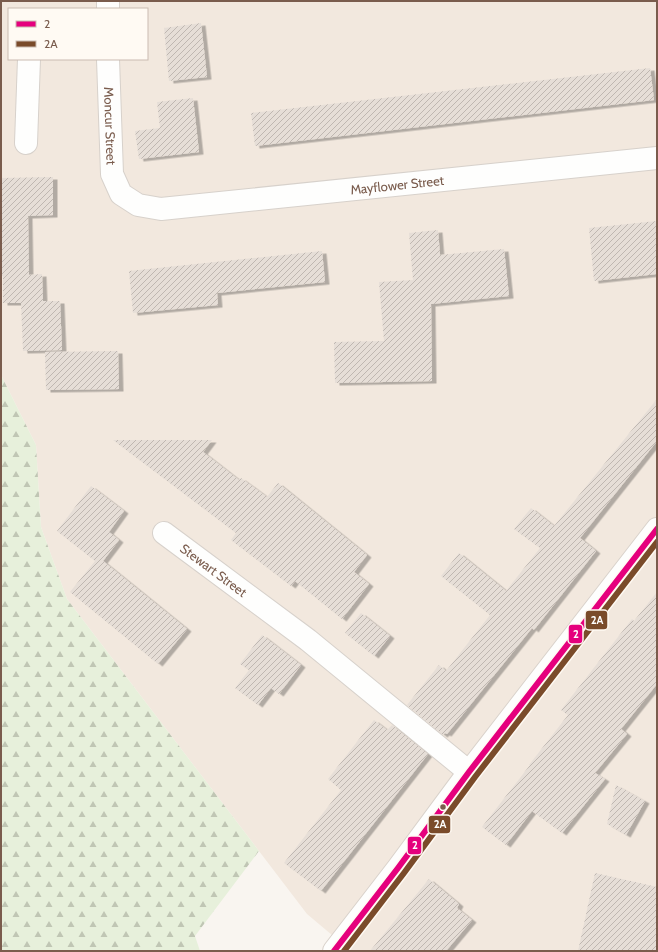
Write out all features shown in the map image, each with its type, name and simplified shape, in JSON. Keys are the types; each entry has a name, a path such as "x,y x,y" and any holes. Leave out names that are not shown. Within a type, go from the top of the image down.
{"street":[{"path":"26,143 29,60"},
{"name":"Moncur Street","path":"108,60 112,174 121,194 138,205"},
{"name":"Mayflower Street","path":"138,205 161,209 657,158"},
{"path":"340,943 657,529"},
{"name":"Stewart Street","path":"164,533 308,640 470,772"}],"shaded area":[{"path":"1,1 657,1 657,951 351,951 307,914 67,599 41,527 36,445 1,375"}],"green space":[{"path":"1,375 36,445 41,527 67,599 259,851 195,936 200,951 1,951"}],"building":[{"path":"201,23 207,77 169,81 164,28"},
{"path":"650,68 654,100 255,146 251,113"},
{"path":"193,98 199,152 139,159 135,131 160,128 157,102"},
{"path":"53,177 53,215 28,216 29,275 42,274 43,301 60,301 62,350 23,351 21,303 3,303 3,276 1,276 1,178"},
{"path":"657,221 657,274 594,281 589,228"},
{"path":"438,230 440,255 504,249 509,296 431,304 432,381 335,383 334,342 384,341 379,282 413,280 409,233"},
{"path":"322,251 325,282 217,293 218,305 133,313 129,271"},
{"path":"118,351 119,389 46,390 45,352"},
{"path":"657,399 657,441 580,538 596,551 534,630 532,628 447,734 445,733 443,735 407,705 439,665 446,671 490,615 441,576 459,553 506,591 540,548 514,529 531,508 554,526"},
{"path":"113,440 212,440 203,452 239,480 241,478 267,497 278,483 367,555 354,572 369,584 342,619 295,581 291,586 231,540 236,533"},
{"path":"91,486 124,511 109,532 119,540 103,561 187,629 158,664 70,592 95,561 57,531"},
{"path":"657,592 657,684 621,729 627,734 595,773 605,779 562,833 532,811 506,845 482,827 568,715 561,710 632,619 634,621"},
{"path":"361,613 390,636 374,656 345,633"},
{"path":"262,635 301,665 279,694 271,688 258,705 235,688 249,670 240,664"},
{"path":"374,720 387,730 392,725 428,754 321,891 284,863 341,790 328,779"},
{"path":"616,785 645,801 626,835 607,824"},
{"path":"595,873 657,887 657,951 578,951"},
{"path":"429,879 459,904 457,908 472,920 446,951 370,951"}],"transit line":[{"name":"2","path":"334,951 469,772 657,529"},
{"name":"2A","path":"344,951 475,777 657,542"}]}
